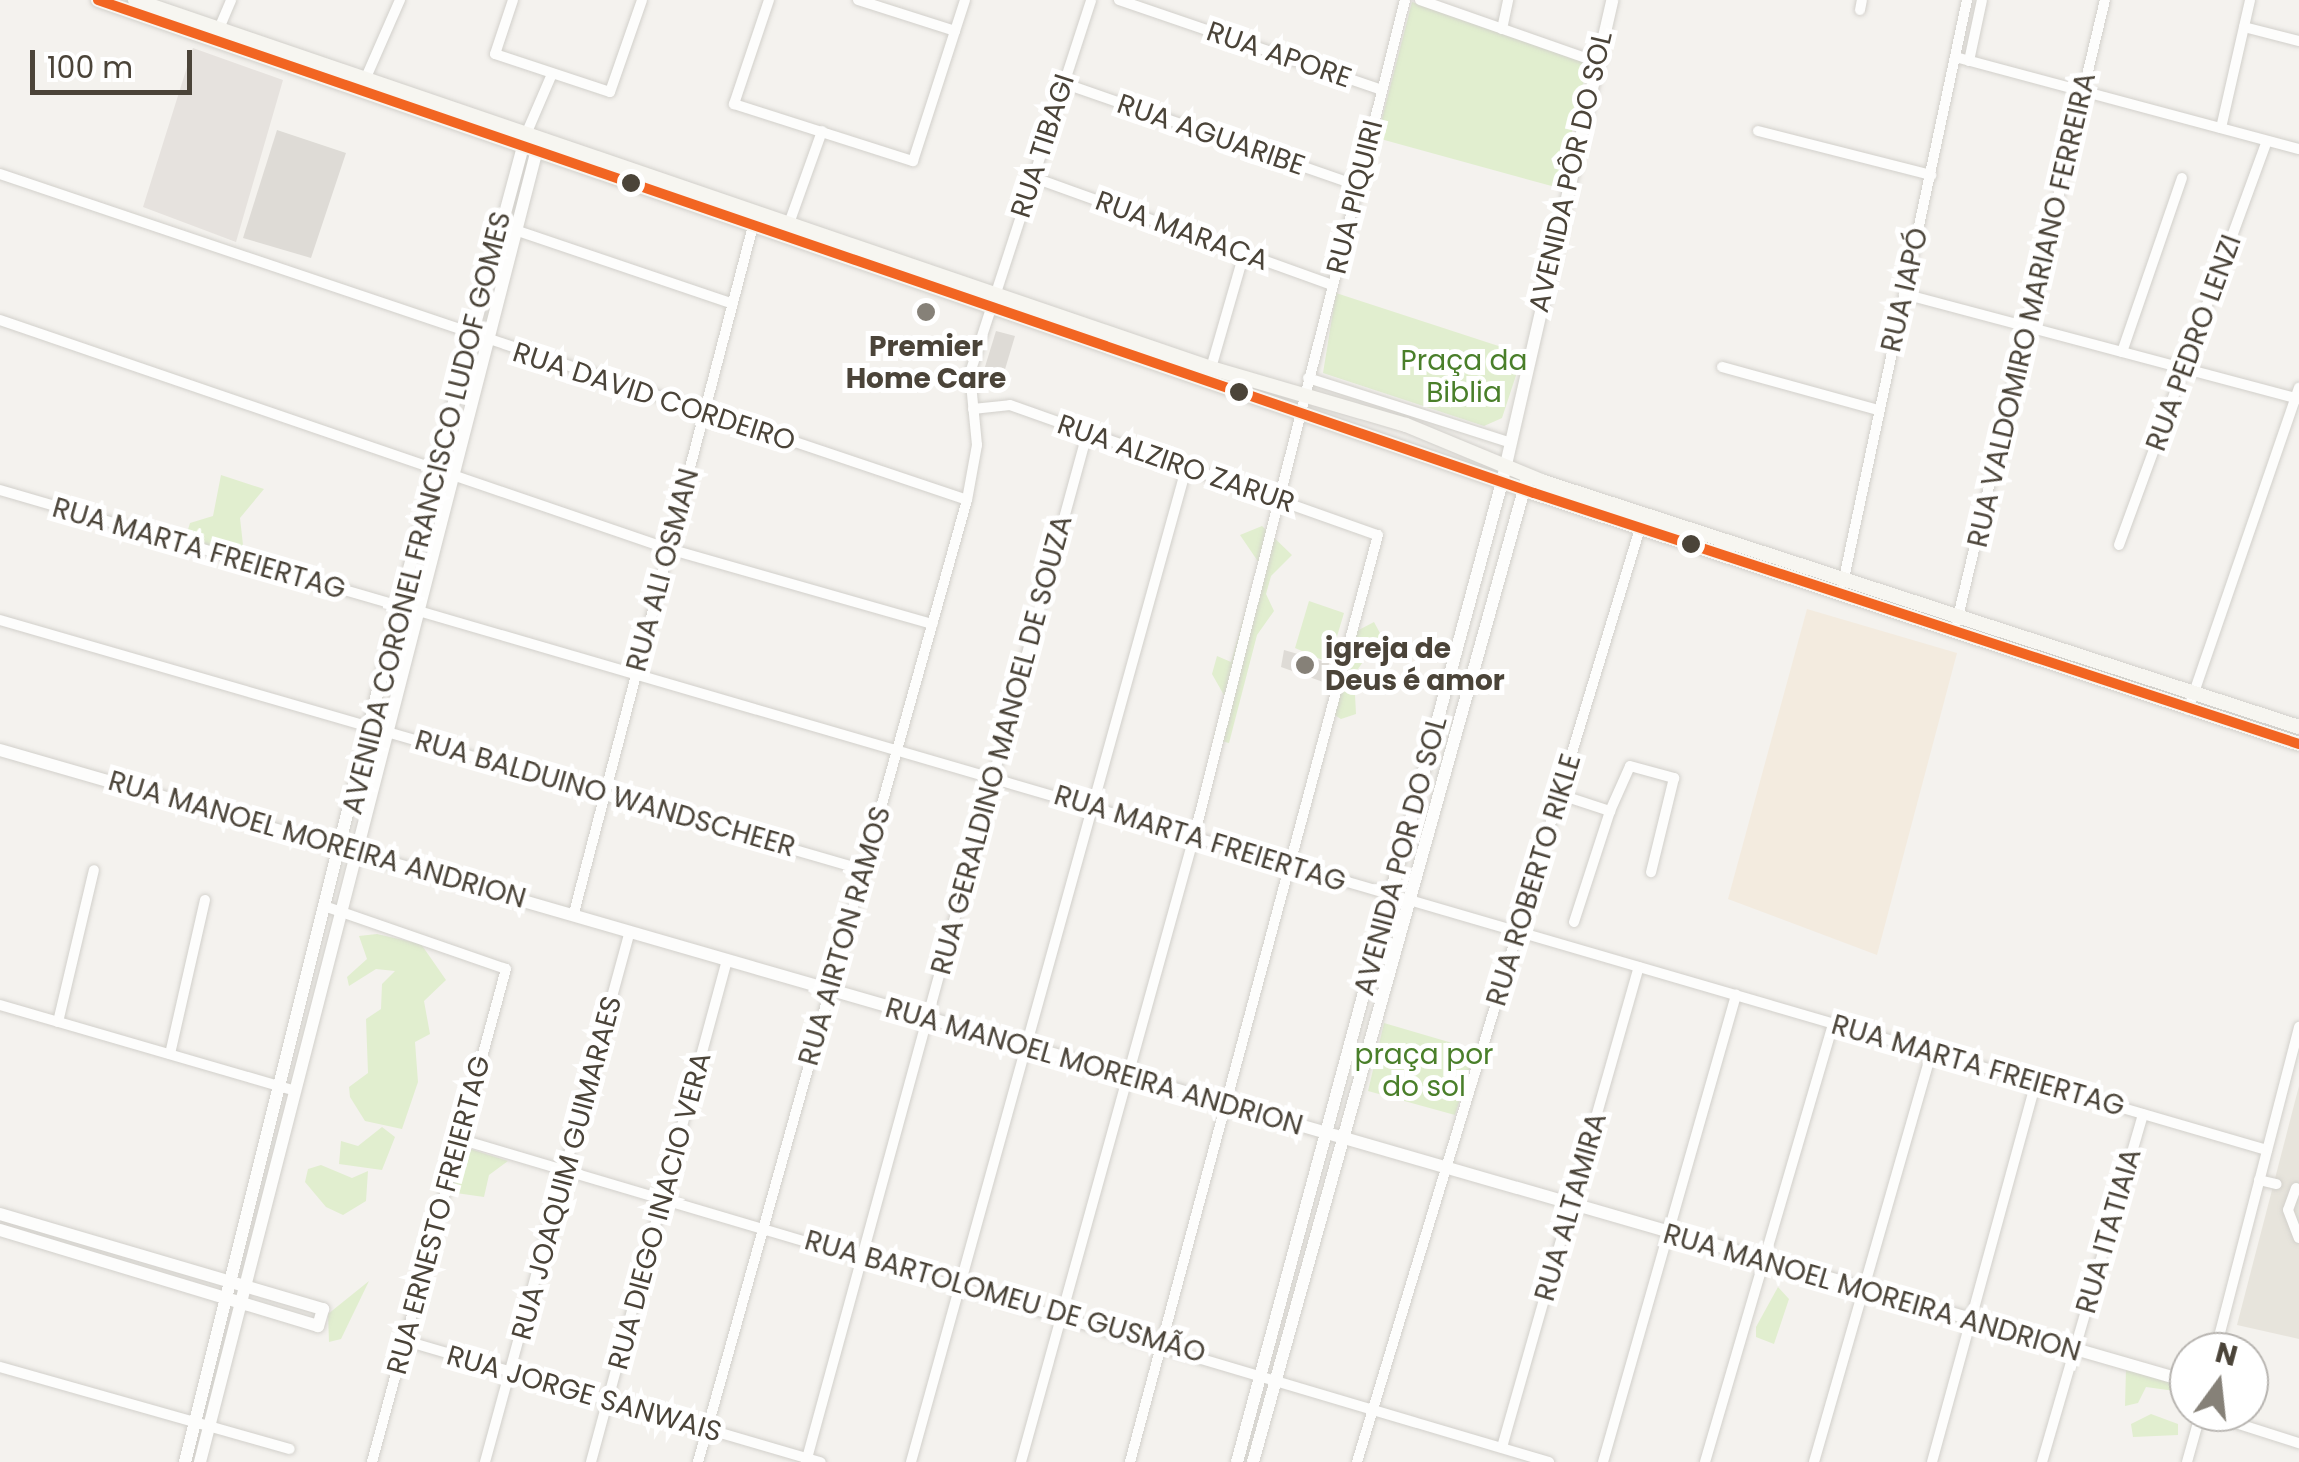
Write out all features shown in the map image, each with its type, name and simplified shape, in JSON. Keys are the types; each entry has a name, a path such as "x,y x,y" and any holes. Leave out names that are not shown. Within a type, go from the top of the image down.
{"main road":[{"path":"98,0 533,138 755,220 992,299 1304,394 1506,462 1526,483"},
{"path":"135,0 217,35"},
{"path":"992,299 1502,482 1526,483 1643,520 2188,710 2299,744"},
{"path":"1956,626 2299,727"}],"street":[{"path":"217,35 232,0"},
{"path":"362,85 400,0"},
{"path":"513,0 495,54 610,92 642,0"},
{"path":"769,0 734,104 913,161 965,0"},
{"path":"858,0 955,31"},
{"name":"RUA TIBAGI","path":"972,408 970,373 1091,0"},
{"name":"RUA APORE","path":"1119,0 1382,90"},
{"name":"RUA PIQUIRI","path":"1021,1462 1194,836 1405,0"},
{"path":"1420,0 1597,62"},
{"path":"1502,29 1508,0"},
{"name":"AVENIDA PÔR DO SOL","path":"1506,462 1612,0"},
{"name":"RUA IAPÓ","path":"1964,60 1967,0"},
{"name":"RUA IAPÓ","path":"1842,588 1931,175 1982,0"},
{"name":"RUA VALDOMIRO MARIANO FERREIRA","path":"1956,626 2105,0"},
{"path":"2221,128 2250,0"},
{"path":"2244,27 2299,41"},
{"path":"1964,60 2299,149"},
{"path":"533,138 552,74"},
{"name":"RUA AGUARIBE","path":"1064,84 1358,186"},
{"path":"786,230 822,131"},
{"path":"1758,131 1931,175"},
{"name":"AVENIDA CORONEL FRANCISCO LUDOF GOMES","path":"186,1462 202,1426 289,1089 398,606 501,225 533,138"},
{"name":"AVENIDA CORONEL FRANCISCO LUDOF GOMES","path":"289,1089 392,732 516,230 533,138"},
{"name":"RUA PEDRO LENZI","path":"2120,545 2266,141"},
{"name":"RUA DAVID CORDEIRO","path":"0,174 472,337 968,500"},
{"name":"RUA MARACA","path":"1032,177 1332,285"},
{"path":"2122,352 2182,178"},
{"name":"RUA ALI OSMAN","path":"574,913 755,220"},
{"path":"501,225 733,304"},
{"path":"1211,368 1244,254"},
{"path":"1904,294 2298,395 2188,710"},
{"path":"0,320 669,549 933,624"},
{"path":"1722,367 1878,410"},
{"path":"1308,378 1509,442"},
{"name":"RUA ALZIRO ZARUR","path":"972,408 1010,405 1378,536 1291,868"},
{"name":"RUA AIRTON RAMOS","path":"698,1462 968,500 977,444 972,408"},
{"name":"RUA GERALDINO MANOEL DE SOUZA","path":"807,1460 1088,434"},
{"name":"AVENIDA POR DO SOL","path":"1236,1462 1506,462"},
{"path":"910,1462 1186,469"},
{"name":"AVENIDA POR DO SOL","path":"1253,1462 1406,902 1526,483"},
{"name":"RUA MARTA FREIERTAG","path":"0,490 398,606"},
{"name":"RUA ROBERTO RIKLE","path":"1357,1462 1643,520"},
{"name":"RUA MARTA FREIERTAG","path":"422,612 2267,1150"},
{"name":"RUA BALDUINO WANDSCHEER","path":"0,620 864,870"},
{"name":"RUA MANOEL MOREIRA ANDRION","path":"0,750 574,913 1667,1236 2169,1376"},
{"path":"1574,922 1610,811 1630,766 1674,778 1651,872"},
{"path":"1561,795 1610,811"},
{"path":"1130,1462 1291,868"},
{"path":"58,1022 94,870"},
{"path":"170,1054 204,900"},
{"path":"327,908 343,912"},
{"name":"RUA ERNESTO FREIERTAG","path":"343,912 506,969 372,1462"},
{"name":"RUA JOAQUIM GUIMARAES","path":"485,1462 630,931"},
{"name":"RUA DIEGO INACIO VERA","path":"592,1462 727,960"},
{"name":"RUA ALTAMIRA","path":"1502,1447 1639,968"},
{"path":"1603,1462 1736,995"},
{"path":"0,1005 289,1089"},
{"path":"1705,1462 1833,1023"},
{"path":"2220,1332 2299,1026"},
{"path":"1814,1462 1932,1051"},
{"path":"1932,1462 2036,1082"},
{"name":"RUA ITATIAIA","path":"2042,1462 2142,1114"},
{"name":"RUA BARTOLOMEU DE GUSMÃO","path":"459,1138 1276,1376 1549,1462"},
{"path":"2259,1180 2290,1187 2288,1210 2299,1238"},
{"path":"0,1214 323,1309 318,1326 0,1230"},
{"name":"RUA JORGE SANWAIS","path":"406,1340 821,1462"},
{"path":"0,1367 290,1449"},
{"name":"AVENIDA CORONEL FRANCISCO LUDOF GOMES","path":"200,1462 202,1426"},
{"path":"2187,1462 2195,1432"},
{"path":"2264,1432 2299,1443"}],"shaded area":[{"path":"193,48 283,80 236,242 143,207"},
{"path":"1807,609 1957,653 1877,955 1728,899"},
{"path":"2299,1086 2299,1339 2237,1325"}],"green space":[{"path":"1412,2 1588,64 1559,188 1377,138"},
{"name":"Praça da Biblia","path":"1336,293 1523,354 1502,418 1484,426 1323,373"},
{"path":"221,475 264,489 240,518 243,545 233,556 186,536 190,523 213,516"},
{"path":"1262,526 1292,555 1271,576 1266,594 1274,611 1257,635 1229,743 1213,739 1225,697 1212,674 1217,656 1231,662 1259,563 1240,535"},
{"path":"1309,601 1344,613 1329,663 1295,648"},
{"path":"1374,622 1381,635 1354,675 1356,714 1341,719 1331,713 1353,633"},
{"path":"377,934 421,944 446,980 424,1001 430,1034 415,1042 418,1082 402,1129 365,1121 350,1097 349,1087 368,1073 366,1019 381,1009 382,984 395,971 376,969 349,986 347,977 367,959 359,936"},
{"name":"praça por do sol","path":"1384,1023 1476,1050 1455,1115 1368,1091"},
{"path":"382,1127 395,1137 382,1170 339,1164 341,1141 358,1146"},
{"path":"461,1146 508,1161 489,1175 484,1197 449,1192"},
{"path":"321,1165 352,1178 368,1171 366,1201 343,1215 326,1207 305,1182 308,1169"},
{"path":"369,1281 341,1339 329,1342 328,1314"},
{"path":"1778,1287 1789,1299 1774,1344 1756,1337 1756,1327"},
{"path":"2126,1369 2169,1380 2169,1390 2146,1387 2138,1403 2125,1406"},
{"path":"2151,1414 2169,1421 2169,1432 2178,1435 2133,1437 2131,1424"}],"building":[{"path":"277,130 346,153 311,258 243,238"},
{"path":"996,331 1015,336 1003,376 984,370"},
{"name":"igreja de Deus é amor","path":"1284,650 1329,663 1326,683 1281,667"}],"transit line":[{"path":"98,0 1534,493 2299,744"}],"place":[{"name":"Premier Home Care","path":"926,312"},
{"name":"igreja de Deus é amor","path":"1305,665"}]}
